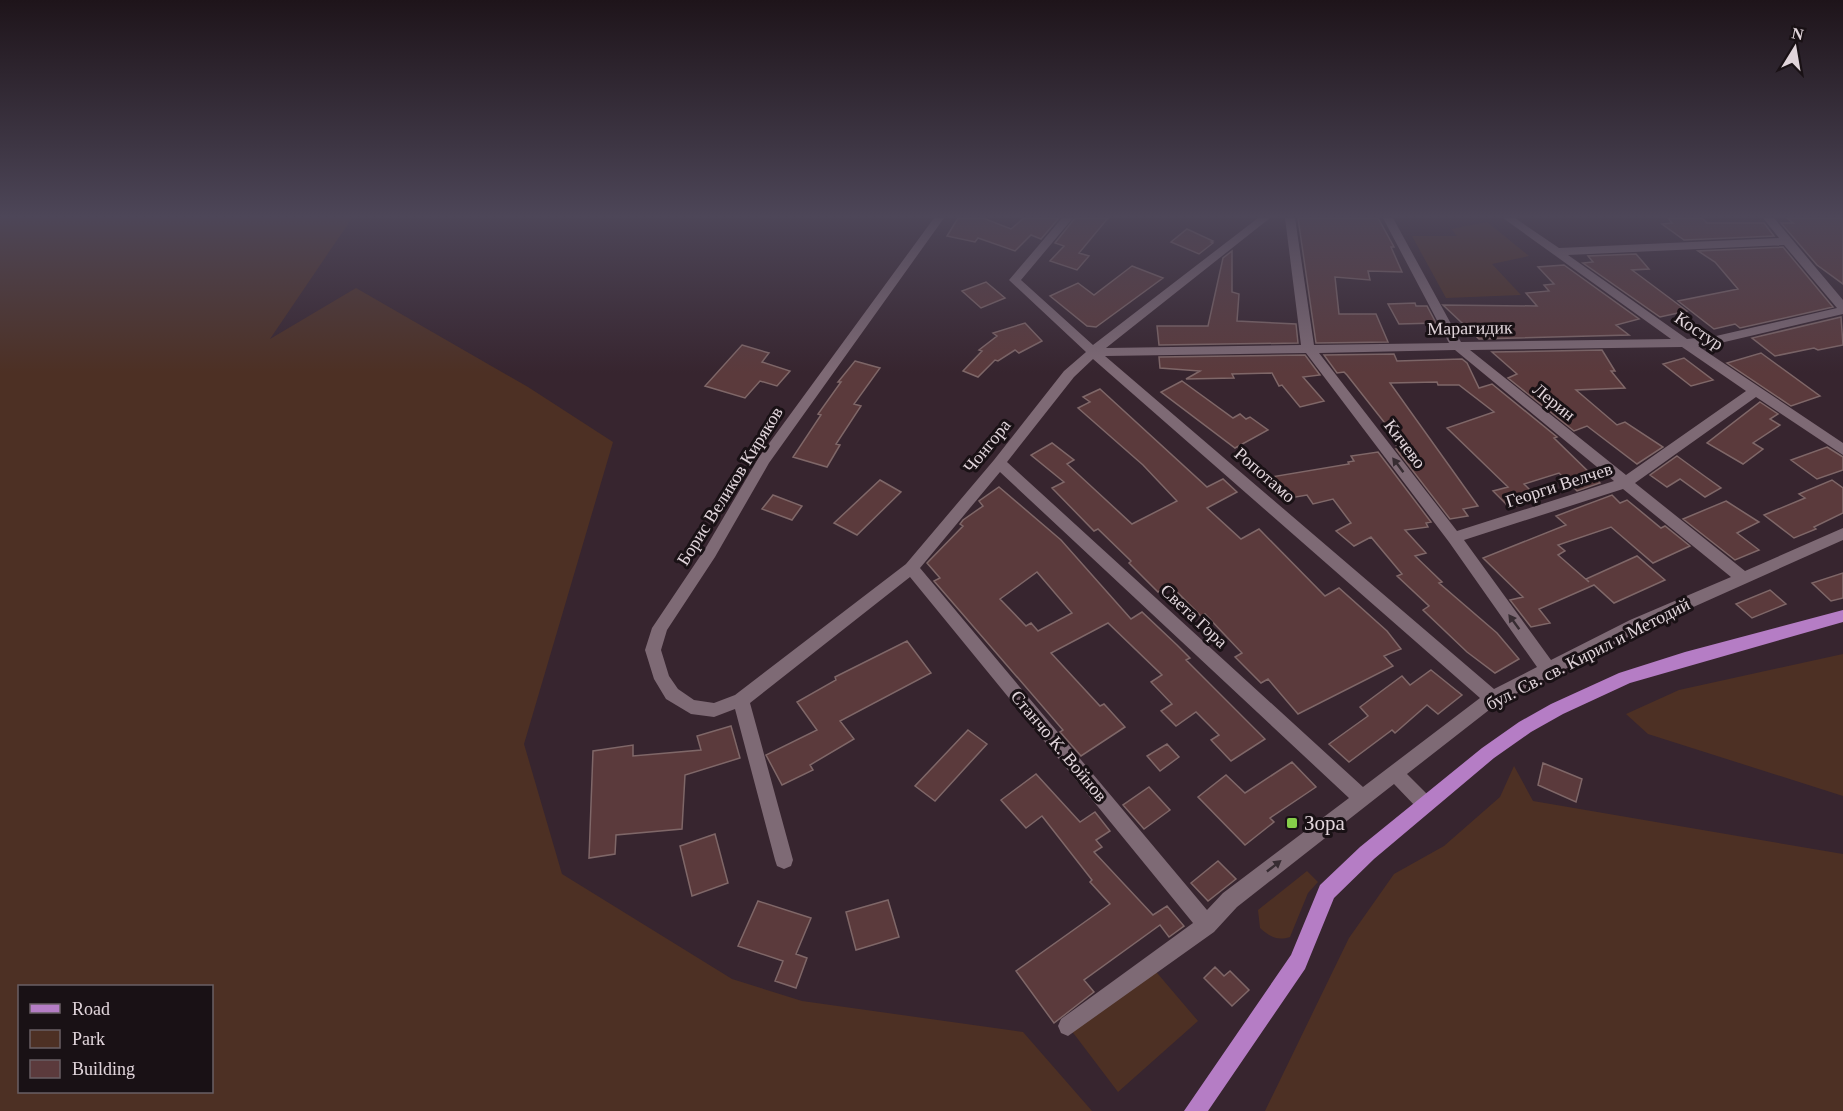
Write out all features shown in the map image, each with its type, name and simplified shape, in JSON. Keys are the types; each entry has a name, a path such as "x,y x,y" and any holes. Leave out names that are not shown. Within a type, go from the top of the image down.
{"main road":[{"name":"бул. Св. св. Кирил и Методий","path":"1195,1111 1298,962 1327,892 1424,803 1525,727 1625,678 1685,659 1843,616"}],"street":[{"name":"Борис Великов Киряков","path":"741,700 714,710 691,706 672,694 662,679 653,650 660,628 710,553 764,460 902,270"},
{"name":"Ропотамо","path":"1024,270 1015,280 1093,352 1492,698"},
{"name":"Чонгора","path":"741,700 911,568 1070,374 1093,352 1198,270"},
{"name":"Кичево","path":"1297,270 1308,347 1454,538 1548,669"},
{"name":"Лерин","path":"1416,270 1457,346 1743,578"},
{"name":"Костур","path":"1580,270 1843,449"},
{"path":"1811,270 1843,309"},
{"name":"Марагидик","path":"1093,352 1685,343 1716,340 1843,309"},
{"name":"Георги Велчев","path":"1454,538 1625,483 1755,391"},
{"name":"Света Гора","path":"999,463 1362,798"},
{"name":"бул. Св. св. Кирил и Методий","path":"1068,1026 1207,925 1230,900 1492,698 1636,625 1843,534"},
{"name":"Станчо К. Войнов","path":"911,568 1207,925"},
{"path":"741,700 784,860"},
{"path":"1395,774 1424,803"}],"green space":[{"path":"0,270 317,270 270,339 356,288 528,387 613,442 524,744 562,874 732,979 802,1001 1023,1032 1092,1111 0,1111"},
{"path":"1431,270 1497,270 1521,295 1446,298"},
{"path":"1843,654 1843,796 1648,734 1626,714 1679,690"},
{"path":"1514,766 1533,801 1843,854 1843,1111 1265,1111 1349,938 1394,874 1444,846 1500,797"},
{"path":"1307,871 1318,882 1308,893 1290,937 1281,939 1270,936 1260,928 1258,910"},
{"path":"1152,967 1198,1021 1118,1092 1068,1026"}],"building":[{"path":"1127,270 1142,270 1163,278 1096,327 1087,326 1050,296 1078,283 1094,295"},
{"path":"1220,270 1232,270 1232,292 1239,294 1237,321 1296,324 1298,343 1159,345 1157,326 1208,326"},
{"path":"1305,270 1401,270 1402,272 1368,271 1370,280 1335,277 1339,314 1376,314 1388,342 1316,343"},
{"path":"1541,270 1571,270 1639,319 1616,325 1629,335 1479,339 1443,305 1537,306 1526,293 1549,291 1544,285 1554,284"},
{"path":"1593,270 1635,270 1632,270 1687,311 1660,317"},
{"path":"1722,270 1802,270 1833,307 1740,328 1735,324 1714,329 1678,301 1738,289"},
{"path":"1824,270 1843,270 1843,284"},
{"path":"986,282 1005,298 981,308 962,291"},
{"path":"1415,303 1416,306 1427,306 1436,323 1399,324 1388,304"},
{"path":"1841,317 1843,345 1775,356 1752,338"},
{"path":"1025,323 1042,341 1019,353 1015,350 998,361 995,360 978,377 963,371 982,351 979,350 997,336 993,333"},
{"path":"742,345 769,353 762,362 790,371 777,386 760,381 745,398 705,386"},
{"path":"1602,350 1615,371 1611,371 1625,388 1576,390 1617,425 1625,422 1663,447 1637,464 1587,426 1574,431 1508,378 1517,374 1492,352"},
{"path":"1761,353 1820,396 1791,406 1727,363"},
{"path":"1394,354 1397,361 1462,359 1467,363 1479,388 1492,384 1557,437 1554,438 1600,483 1577,491 1559,473 1524,484 1539,499 1510,508 1493,491 1508,487 1447,428 1494,412 1459,385 1438,385 1437,382 1390,383 1478,506 1463,509 1468,516 1450,519 1396,449 1399,449 1394,442 1399,441 1347,375 1344,372 1337,373 1324,355"},
{"path":"1305,355 1320,375 1303,377 1324,401 1300,407 1282,385 1279,386 1272,373 1232,374 1234,378 1186,379 1200,371 1160,368 1159,357"},
{"path":"1684,358 1713,380 1691,386 1663,364"},
{"path":"855,361 880,368 854,404 861,406 836,444 840,445 827,467 793,457 821,415 818,414 841,382 838,382"},
{"path":"1182,381 1233,418 1240,414 1246,419 1250,417 1268,430 1235,448 1161,392"},
{"path":"1100,389 1207,487 1223,479 1237,492 1207,508 1241,539 1259,529 1325,596 1339,588 1387,631 1401,649 1384,656 1393,666 1298,714 1268,679 1261,683 1235,657 1242,653 1205,614 1201,616 1170,585 1158,592 1129,563 1131,561 1098,529 1094,531 1052,488 1064,482 1031,455 1052,443 1074,460 1067,464 1132,524 1177,501 1143,465 1078,408 1090,402 1083,397"},
{"path":"1760,402 1778,414 1770,419 1780,425 1753,443 1763,449 1743,464 1707,443"},
{"path":"1827,447 1843,457 1843,470 1817,479 1791,460"},
{"path":"1378,452 1431,522 1426,523 1428,527 1405,530 1426,553 1415,556 1442,582 1439,583 1497,633 1519,659 1495,673 1467,652 1423,610 1429,606 1397,576 1402,574 1371,537 1354,546 1336,531 1351,523 1333,499 1313,504 1307,495 1284,499 1271,477 1349,464 1348,462 1354,461 1351,456"},
{"path":"1677,456 1721,488 1705,497 1680,479 1667,487 1650,475"},
{"path":"880,480 901,492 857,535 834,523"},
{"path":"1832,480 1843,488 1843,513 1814,527 1816,529 1794,538 1764,515 1805,498 1799,494"},
{"path":"999,487 1061,540 1131,619 1142,612 1177,645 1190,658 1186,660 1265,739 1231,761 1211,740 1219,735 1196,712 1176,726 1161,711 1172,704 1151,682 1162,675 1108,623 1051,653 1100,706 1104,704 1125,727 1081,756 1060,732 1063,730 934,581 940,578 927,563 963,526 960,524 963,520 983,506 979,501","holes":["1037,572 1072,613 1038,631 1031,623 1026,626 1000,599"]},
{"path":"773,495 802,506 792,520 762,509"},
{"path":"1612,495 1620,503 1627,500 1661,528 1665,526 1690,546 1653,563 1611,527 1558,545 1565,551 1558,555 1589,582 1586,579 1637,556 1665,580 1614,603 1594,585 1539,609 1550,623 1531,627 1510,600 1523,597 1483,558 1566,525 1556,516"},
{"path":"1726,501 1759,522 1737,533 1759,550 1735,560 1683,519"},
{"path":"1843,573 1843,598 1831,601 1812,583"},
{"path":"1770,590 1786,604 1752,618 1736,604"},
{"path":"907,641 931,673 840,721 854,739 810,765 813,770 782,785 766,755 817,730 797,702 836,680 835,677"},
{"path":"1431,670 1462,695 1438,714 1427,705 1395,733 1392,730 1349,762 1329,744 1368,716 1360,707 1402,676 1410,685"},
{"path":"731,726 740,758 685,775 682,829 616,835 615,854 589,858 593,751 633,745 633,756 701,750 697,736"},
{"path":"968,730 987,744 935,801 915,786"},
{"path":"1167,744 1179,757 1160,771 1147,756"},
{"path":"1292,762 1316,787 1270,818 1274,822 1245,845 1198,797 1226,775 1245,793"},
{"path":"1543,763 1582,779 1576,802 1538,785"},
{"path":"1036,774 1080,822 1095,812 1110,831 1096,840 1102,847 1094,852 1153,915 1167,906 1184,926 1169,937 1160,925 1084,980 1094,992 1054,1023 1016,971 1110,904 1090,882 1092,880 1042,816 1026,828 1001,800"},
{"path":"1149,787 1170,810 1144,829 1123,805"},
{"path":"715,834 728,883 692,896 680,846"},
{"path":"1218,861 1236,879 1208,901 1191,883"},
{"path":"888,900 899,937 856,950 846,912"},
{"path":"758,901 811,918 796,954 807,958 796,988 775,981 783,961 738,946"},
{"path":"1215,967 1224,976 1230,971 1249,990 1232,1006 1204,978"}],"place":[{"name":"Зора","path":"1292,823"}]}
